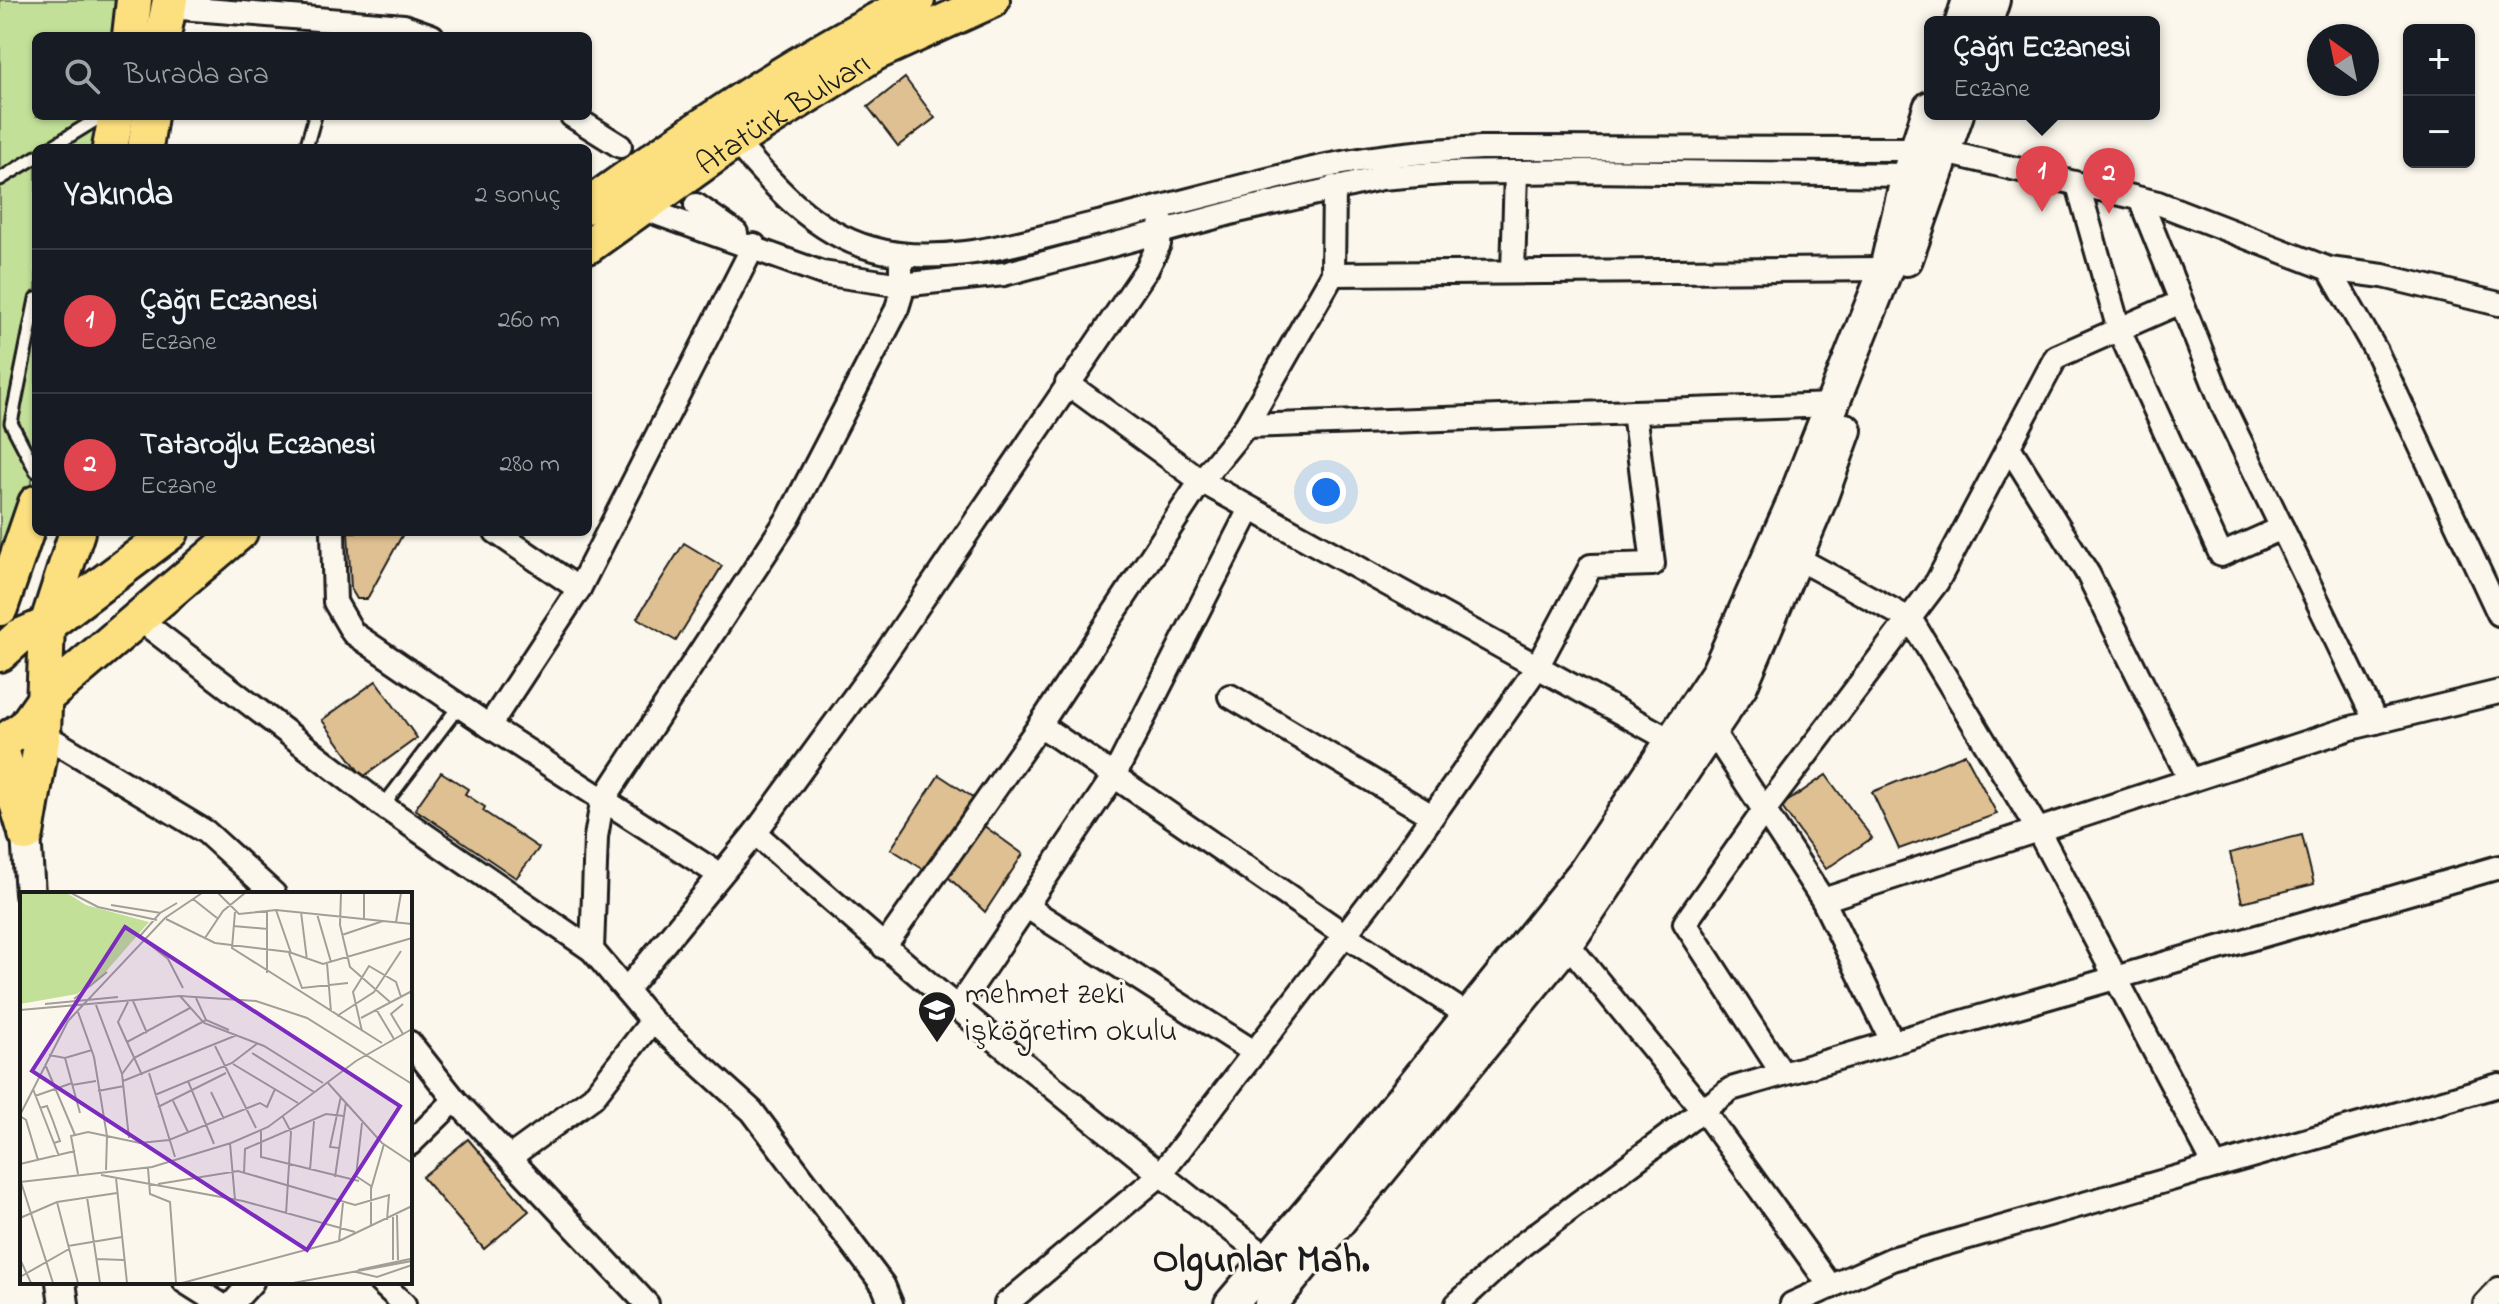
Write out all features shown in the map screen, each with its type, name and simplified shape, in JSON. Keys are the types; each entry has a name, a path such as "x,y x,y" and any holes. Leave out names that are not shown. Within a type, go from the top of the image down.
{"main road":[{"path":"130,32 134,0"},
{"name":"Atatürk Bulvarı","path":"592,203 863,26 917,0"},
{"name":"Atatürk Bulvarı","path":"592,243 735,141 875,53 992,0"},
{"path":"111,144 115,120"},
{"path":"146,144 149,120"},
{"path":"1271,1304 1567,943 1741,685 1819,502 1922,159 1928,120"},
{"path":"1231,1304 1584,873 1718,672 1833,405 1886,269 1922,159 1952,120"},
{"path":"0,608 32,515"},
{"path":"46,697 47,625 76,536"},
{"path":"0,654 19,637 47,625 166,536"},
{"path":"26,834 14,736 46,697 235,536"}],"street":[{"path":"167,14 339,28 404,26 421,32"},
{"path":"578,120 620,146"},
{"path":"735,141 763,174 813,220 868,248 901,255 935,257 981,249 1312,169 1418,151 1481,148 1922,159 2078,185 2140,199 2329,269 2383,276 2499,304"},
{"path":"639,207 754,245 822,273 901,285 1004,274 1334,187 1397,177 1922,159"},
{"path":"1513,272 1516,172"},
{"path":"2078,185 2119,330 2221,555 2282,528"},
{"path":"884,947 1040,725 1201,481 1246,426 1333,274 1334,187"},
{"path":"2140,199 2224,408 2376,722"},
{"path":"696,205 754,245"},
{"path":"626,990 755,833 877,666 1147,269 1160,232 1162,207"},
{"path":"489,726 579,589 754,245"},
{"path":"592,950 596,837 602,802 789,517 896,311 901,285 901,255"},
{"path":"1333,274 1886,269"},
{"path":"2329,269 2376,351 2499,614"},
{"path":"1782,1073 1685,923 1763,812 1937,582 2056,357 2181,302"},
{"path":"1067,383 1201,481 1536,669 1672,741"},
{"path":"1246,426 1833,405"},
{"path":"1006,1304 1160,1175 1345,935 1432,816 1536,669 1591,566 1653,564 1634,412"},
{"path":"2009,447 2088,574 2190,780"},
{"path":"958,1007 1114,776 1250,509"},
{"path":"333,536 335,602 353,633 602,802 720,875"},
{"path":"502,536 579,589"},
{"path":"1795,557 1911,620 2038,830 2215,1166"},
{"path":"139,619 383,806 592,950 652,1021 752,1111 883,1285 891,1304"},
{"path":"1823,900 2376,722 2499,692"},
{"path":"1230,696 1432,816"},
{"path":"1040,725 1345,935 1469,1016"},
{"path":"1711,729 1823,900 1892,1041"},
{"path":"14,736 206,832 272,892"},
{"path":"755,833 884,947 1160,1175 1269,1259"},
{"path":"26,834 30,892"},
{"path":"1457,1304 1522,1245 1731,1089 2499,867"},
{"path":"1027,907 1254,1052"},
{"path":"1567,943 1703,1110 1831,1287"},
{"path":"510,1157 593,1097 652,1021"},
{"path":"412,1046 455,1100 647,1304"},
{"path":"1792,1304 1892,1259 2499,1085"},
{"path":"412,1142 455,1100"},
{"path":"61,1284 64,1304"},
{"path":"188,1284 220,1304"},
{"path":"232,1304 250,1284"},
{"path":"382,1284 404,1304"},
{"path":"2485,1304 2499,1289"}],"lane":[{"path":"59,144 96,120"},
{"path":"307,144 314,120"},
{"path":"0,179 32,159"},
{"path":"32,319 11,423 32,463"},
{"path":"383,806 459,706"}],"green space":[{"path":"0,0 122,0 118,32 32,32 32,120 108,120 106,144 32,144 32,481 22,522 0,569"}],"building":[{"path":"905,78 935,118 898,146 868,107"},
{"path":"348,536 402,536 367,599 357,599 351,589"},
{"path":"684,543 722,566 676,641 637,618"},
{"path":"376,681 417,738 363,777 322,720"},
{"path":"1965,754 1997,814 1899,849 1872,792"},
{"path":"441,772 468,789 465,794 485,807 483,811 539,848 516,878 415,809"},
{"path":"939,775 974,798 926,871 891,849"},
{"path":"1826,775 1872,838 1826,869 1781,806"},
{"path":"980,823 1023,854 985,912 945,874"},
{"path":"2302,835 2314,884 2242,902 2230,853"},
{"path":"468,1139 529,1211 484,1249 422,1177"}],"place":[{"name":"Çağrı Eczanesi","path":"2042,212"},
{"name":"Tataroğlu Eczanesi","path":"2109,214"},
{"name":"mehmet zeki işköğretim okulu","path":"937,1044"}],"district":[{"name":"Olgunlar Mah.","path":"1261,1257"}]}
